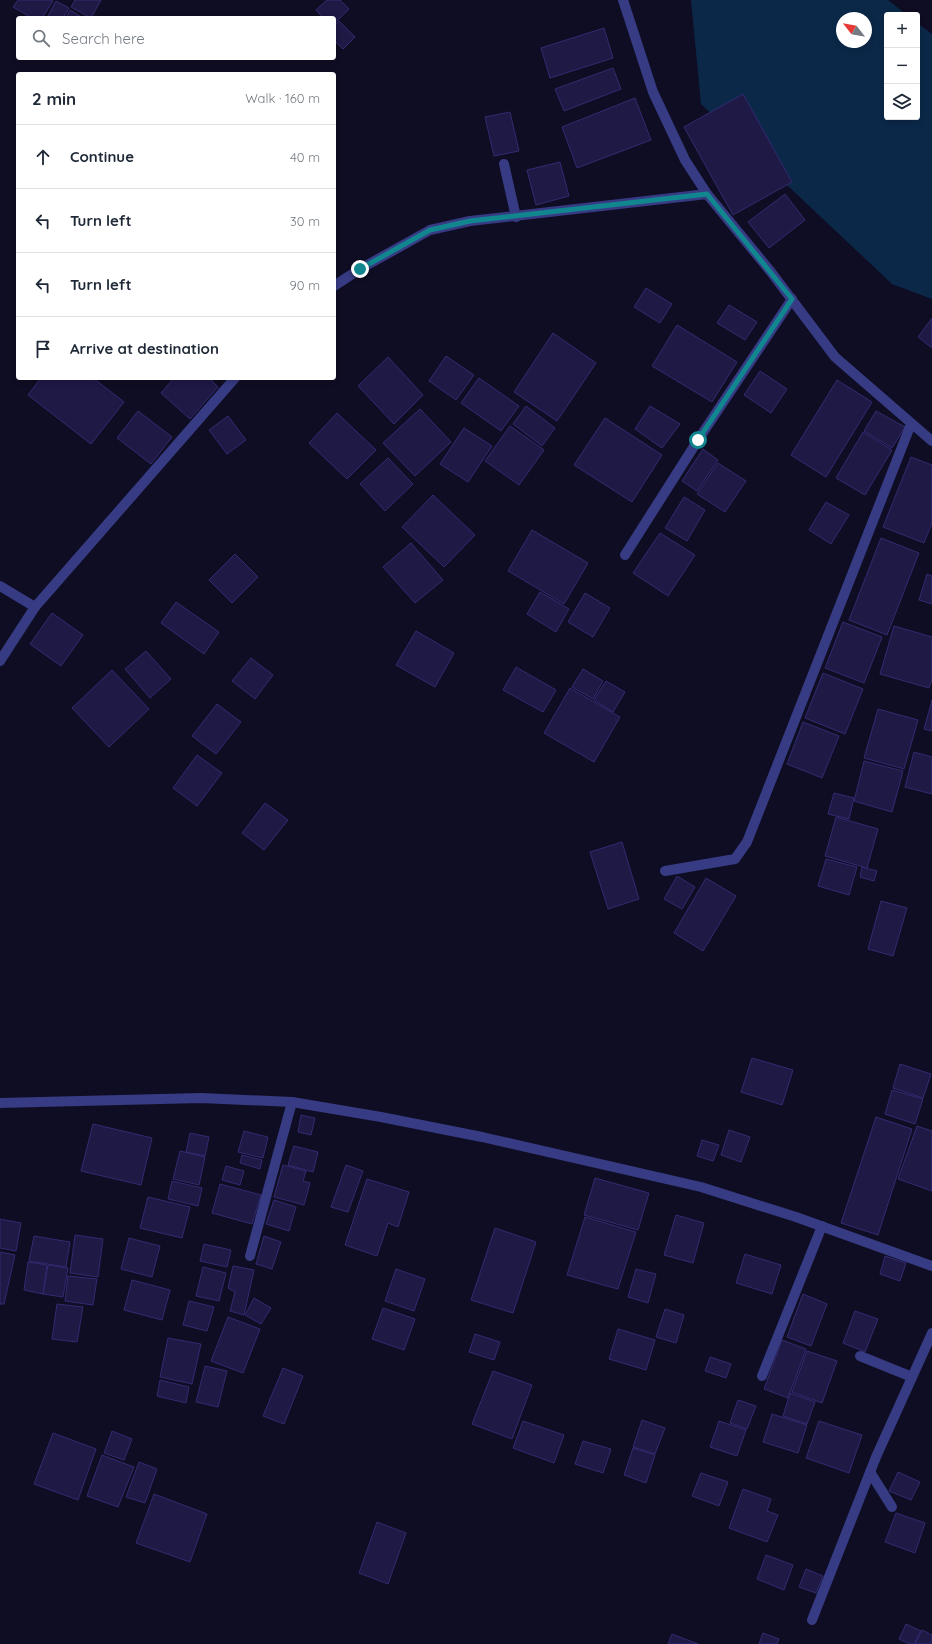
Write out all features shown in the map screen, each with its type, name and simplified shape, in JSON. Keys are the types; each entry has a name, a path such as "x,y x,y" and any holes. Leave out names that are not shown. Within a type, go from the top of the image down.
{"street":[{"path":"623,0 653,92 685,160 707,194 792,299 835,357 910,424 932,441"},
{"path":"504,164 516,217"},
{"path":"336,285 360,269 430,230 470,221 516,217 707,194"},
{"path":"625,555 698,440 792,299"},
{"path":"0,661 35,607 233,380"},
{"path":"665,871 735,859 747,842 910,424"},
{"path":"0,586 35,607"},
{"path":"0,1103 201,1098 292,1102 381,1117 482,1137 701,1188 745,1200 932,1266"},
{"path":"250,1256 292,1102"},
{"path":"762,1376 822,1226"},
{"path":"812,1620 870,1472 932,1333"},
{"path":"860,1356 912,1377"},
{"path":"870,1472 892,1507"}],"water":[{"path":"691,0 888,0 903,12 884,12 884,120 920,120 920,25 932,34 932,299 892,284 701,104"}],"building":[{"path":"18,0 53,1 43,16 29,16 13,7"},
{"path":"75,0 101,0 92,16 87,16 71,7"},
{"path":"327,0 340,0 349,9 336,22 336,16 321,16 316,10"},
{"path":"56,1 69,8 64,16 48,16"},
{"path":"70,10 80,16 67,16"},
{"path":"339,21 355,37 343,49 336,42 336,24"},
{"path":"604,28 613,58 550,78 541,48"},
{"path":"613,68 621,89 564,111 555,89"},
{"path":"743,94 792,182 733,215 684,127"},
{"path":"635,98 651,140 577,168 562,127"},
{"path":"510,112 519,151 494,156 485,117"},
{"path":"560,162 569,196 536,205 527,170"},
{"path":"785,194 805,220 769,248 748,222"},
{"path":"646,288 672,304 660,323 634,307"},
{"path":"729,305 757,322 745,340 717,323"},
{"path":"932,318 932,348 918,337"},
{"path":"677,325 737,362 712,402 652,366"},
{"path":"553,333 596,363 557,421 514,392"},
{"path":"446,356 474,375 456,400 429,381"},
{"path":"388,357 423,395 394,424 358,386"},
{"path":"760,371 787,389 771,413 744,395"},
{"path":"479,378 519,406 501,431 461,403"},
{"path":"39,380 96,380 124,402 91,444 28,395"},
{"path":"172,380 211,380 218,387 190,419 161,393"},
{"path":"837,380 872,402 826,477 791,455"},
{"path":"526,406 555,428 542,446 513,424"},
{"path":"650,406 680,424 662,448 635,429"},
{"path":"420,409 451,442 415,476 383,443"},
{"path":"138,411 172,437 151,464 117,438"},
{"path":"876,411 905,427 892,448 864,431"},
{"path":"337,413 376,450 347,479 309,443"},
{"path":"228,416 246,440 227,454 209,430"},
{"path":"605,418 662,455 632,502 574,465"},
{"path":"510,426 544,450 519,485 485,461"},
{"path":"464,428 492,446 468,482 440,464"},
{"path":"863,432 892,450 865,495 836,478"},
{"path":"703,449 718,460 697,491 682,481"},
{"path":"911,457 932,465 932,523 924,543 883,527"},
{"path":"388,458 413,484 385,511 360,484"},
{"path":"718,463 746,481 725,512 697,494"},
{"path":"433,495 475,535 444,567 402,527"},
{"path":"684,497 705,510 687,541 665,528"},
{"path":"826,502 849,515 831,544 809,530"},
{"path":"532,530 588,563 564,604 508,571"},
{"path":"660,533 695,555 668,596 633,573"},
{"path":"881,538 919,553 887,635 849,620"},
{"path":"411,543 443,580 415,603 383,567"},
{"path":"235,554 258,577 232,603 209,580"},
{"path":"927,574 932,576 932,604 919,600"},
{"path":"540,592 569,609 556,632 527,614"},
{"path":"585,593 610,608 593,637 568,622"},
{"path":"176,602 219,632 204,654 161,623"},
{"path":"52,613 83,635 61,666 30,644"},
{"path":"843,622 882,637 864,683 825,668"},
{"path":"894,626 932,637 932,679 929,688 880,674"},
{"path":"416,631 454,653 435,687 396,665"},
{"path":"146,651 171,679 150,698 125,669"},
{"path":"251,658 273,675 255,699 232,681"},
{"path":"516,667 556,690 543,712 503,690"},
{"path":"583,669 603,681 593,699 572,687"},
{"path":"112,670 149,709 109,747 72,708"},
{"path":"823,673 863,689 845,734 805,718"},
{"path":"606,681 625,692 613,712 594,700"},
{"path":"570,688 620,717 594,762 544,733"},
{"path":"932,700 932,731 924,729"},
{"path":"217,704 241,722 216,754 192,736"},
{"path":"878,709 918,720 904,769 864,758"},
{"path":"803,722 839,736 822,778 787,764"},
{"path":"914,752 932,757 932,794 905,787"},
{"path":"197,755 222,773 197,806 173,788"},
{"path":"864,761 903,771 892,812 854,801"},
{"path":"834,793 854,798 849,819 828,814"},
{"path":"265,803 288,820 264,850 242,833"},
{"path":"836,817 878,829 867,868 825,856"},
{"path":"622,842 639,899 608,909 590,852"},
{"path":"826,859 857,867 849,895 818,886"},
{"path":"862,867 877,871 874,881 860,877"},
{"path":"677,876 695,887 682,909 664,899"},
{"path":"706,878 736,896 703,951 674,933"},
{"path":"881,901 907,908 893,956 868,949"},
{"path":"752,1058 793,1070 782,1105 741,1092"},
{"path":"900,1064 931,1074 923,1098 893,1088"},
{"path":"892,1090 923,1099 915,1124 885,1114"},
{"path":"301,1115 315,1118 311,1135 298,1132"},
{"path":"876,1117 912,1129 878,1235 841,1223"},
{"path":"93,1124 152,1138 141,1185 81,1171"},
{"path":"917,1126 932,1131 932,1191 898,1179"},
{"path":"729,1130 750,1137 741,1162 721,1155"},
{"path":"244,1131 268,1137 263,1158 238,1152"},
{"path":"190,1133 209,1137 205,1156 186,1152"},
{"path":"702,1140 719,1145 713,1161 697,1156"},
{"path":"294,1146 318,1152 313,1172 288,1165"},
{"path":"180,1151 205,1157 199,1185 173,1179"},
{"path":"242,1155 262,1160 260,1169 240,1163"},
{"path":"283,1165 306,1171 303,1181 310,1183 304,1205 274,1197"},
{"path":"346,1165 363,1171 348,1212 331,1207"},
{"path":"226,1166 244,1171 240,1185 222,1180"},
{"path":"595,1178 649,1193 638,1230 584,1215"},
{"path":"367,1179 409,1192 398,1227 388,1223 377,1256 345,1245"},
{"path":"172,1181 202,1188 198,1206 168,1199"},
{"path":"220,1184 261,1195 252,1224 212,1213"},
{"path":"148,1197 190,1207 182,1238 140,1228"},
{"path":"274,1200 296,1207 289,1231 266,1224"},
{"path":"676,1215 704,1223 693,1263 664,1255"},
{"path":"585,1217 636,1232 618,1289 567,1275"},
{"path":"0,1219 21,1223 16,1251 0,1248"},
{"path":"495,1228 536,1242 513,1313 471,1300"},
{"path":"75,1235 103,1239 98,1277 70,1273"},
{"path":"34,1236 70,1242 66,1267 29,1261"},
{"path":"264,1236 281,1242 272,1269 256,1264"},
{"path":"129,1238 160,1246 152,1277 121,1269"},
{"path":"204,1244 231,1250 227,1267 200,1261"},
{"path":"0,1252 15,1255 4,1304 0,1304"},
{"path":"745,1254 781,1265 772,1294 736,1283"},
{"path":"885,1256 906,1263 900,1281 880,1274"},
{"path":"28,1262 47,1265 43,1294 24,1290"},
{"path":"48,1265 68,1268 63,1297 43,1294"},
{"path":"233,1266 254,1270 244,1315 230,1311 235,1292 228,1288"},
{"path":"203,1267 226,1273 219,1301 196,1296"},
{"path":"396,1269 425,1279 414,1311 385,1301"},
{"path":"636,1269 656,1274 648,1303 628,1297"},
{"path":"68,1276 97,1279 93,1305 65,1301"},
{"path":"132,1280 170,1290 162,1320 124,1310"},
{"path":"803,1294 827,1304 811,1346 787,1337"},
{"path":"254,1298 271,1308 261,1324 245,1315"},
{"path":"189,1301 214,1307 207,1331 183,1325"},
{"path":"57,1304 83,1307 77,1342 52,1339"},
{"path":"383,1308 415,1319 404,1350 372,1339"},
{"path":"665,1309 684,1315 676,1343 656,1337"},
{"path":"855,1311 878,1319 865,1352 843,1343"},
{"path":"228,1317 260,1329 243,1373 211,1361"},
{"path":"618,1329 655,1340 646,1370 609,1359"},
{"path":"475,1334 500,1342 494,1360 469,1352"},
{"path":"168,1338 201,1344 192,1384 160,1377"},
{"path":"782,1340 806,1349 788,1398 764,1389"},
{"path":"807,1351 837,1361 822,1403 792,1392"},
{"path":"710,1357 731,1364 726,1378 705,1371"},
{"path":"205,1366 227,1371 218,1407 196,1402"},
{"path":"283,1368 303,1376 284,1424 263,1416"},
{"path":"493,1371 532,1385 512,1439 472,1424"},
{"path":"160,1380 189,1387 186,1403 157,1396"},
{"path":"790,1393 815,1402 807,1424 783,1416"},
{"path":"738,1400 756,1406 747,1429 730,1423"},
{"path":"772,1414 807,1425 798,1453 763,1442"},
{"path":"642,1420 665,1428 655,1454 633,1447"},
{"path":"523,1421 564,1435 554,1463 513,1448"},
{"path":"719,1421 746,1430 737,1456 710,1447"},
{"path":"819,1421 862,1435 849,1473 806,1458"},
{"path":"112,1431 132,1439 124,1460 104,1453"},
{"path":"53,1433 96,1449 78,1500 34,1484"},
{"path":"583,1441 611,1449 603,1473 575,1464"},
{"path":"633,1448 655,1455 646,1483 624,1475"},
{"path":"102,1455 134,1467 118,1507 87,1496"},
{"path":"139,1462 157,1469 145,1503 126,1497"},
{"path":"898,1472 920,1482 911,1500 889,1491"},
{"path":"701,1473 728,1482 719,1506 692,1496"},
{"path":"743,1489 771,1499 767,1511 778,1515 767,1542 729,1528"},
{"path":"154,1494 207,1514 190,1562 136,1543"},
{"path":"896,1513 925,1523 915,1553 885,1542"},
{"path":"377,1522 406,1533 388,1584 359,1573"},
{"path":"766,1555 793,1565 784,1590 757,1579"},
{"path":"806,1569 823,1576 816,1593 799,1587"},
{"path":"906,1624 921,1631 914,1644 909,1644 899,1639"},
{"path":"922,1630 932,1635 932,1644 915,1644"},
{"path":"763,1633 779,1639 777,1644 759,1644"},
{"path":"672,1634 698,1644 668,1644"}],"route":[{"path":"360,269 430,230 446,226 470,221 707,194 792,299 698,440"}]}
